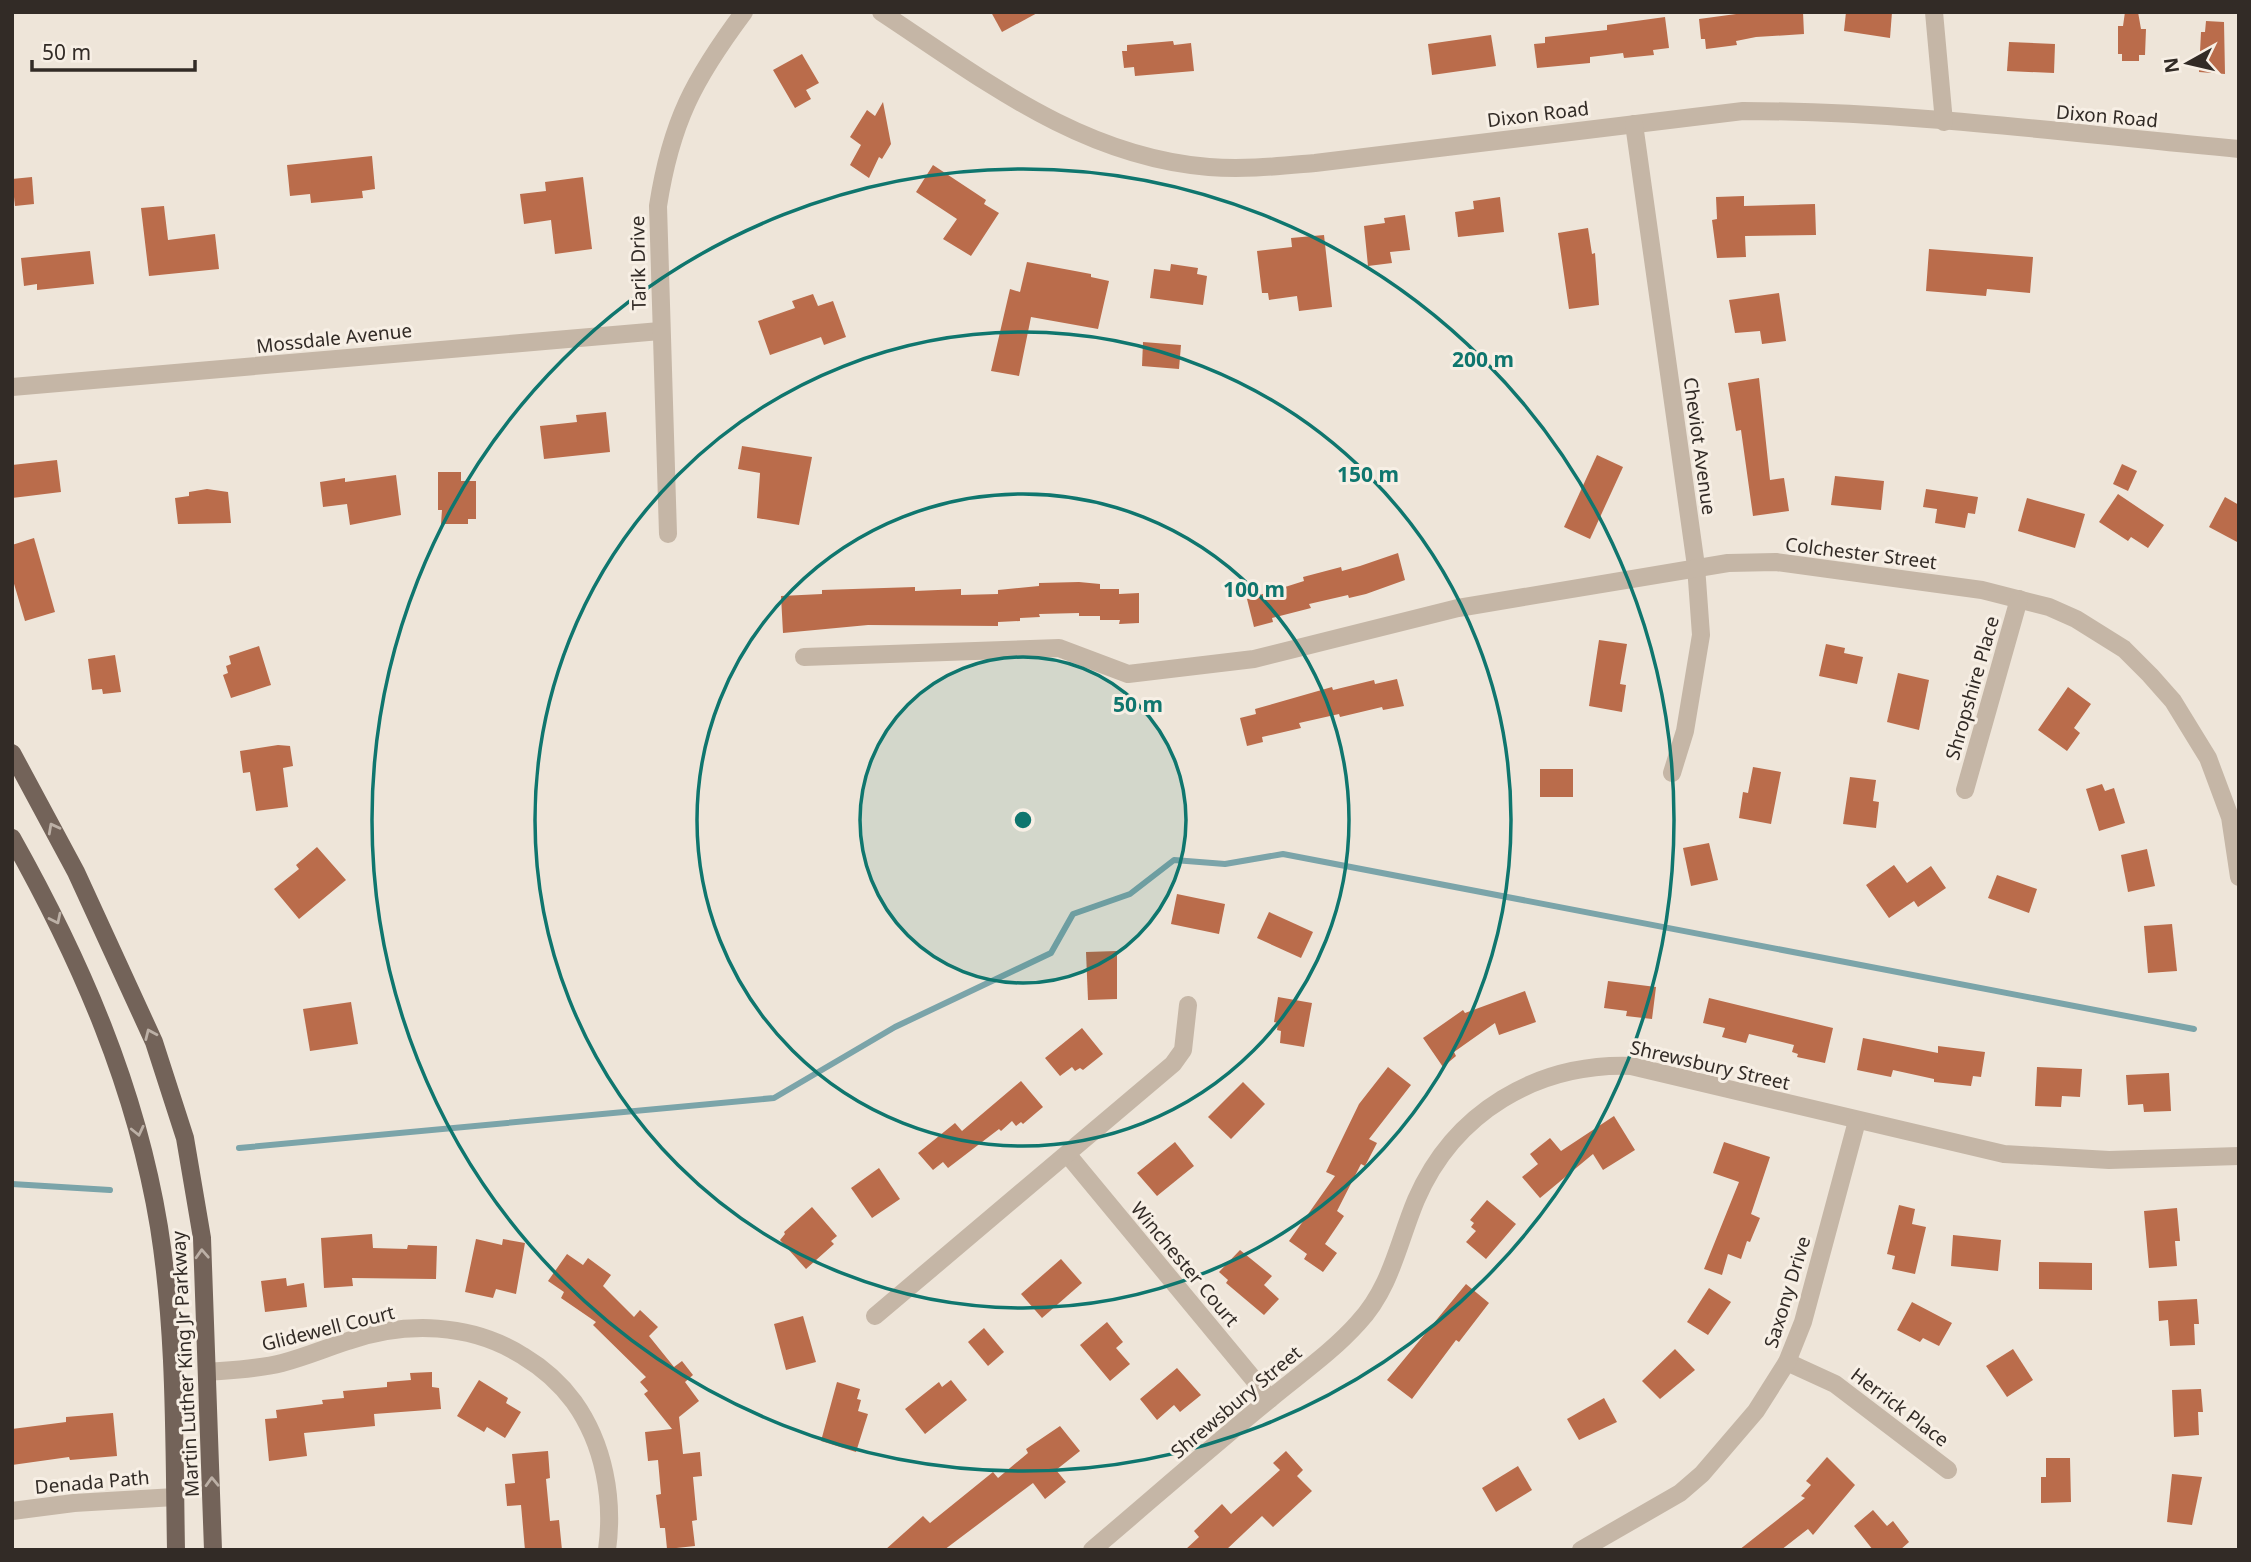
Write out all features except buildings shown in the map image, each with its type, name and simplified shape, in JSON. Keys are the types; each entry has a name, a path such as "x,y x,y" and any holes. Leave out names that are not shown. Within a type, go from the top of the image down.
{"main road":[{"name":"Martin Luther King Jr Parkway","path":"12,753 76,872 154,1042 185,1138 202,1238 213,1550"},
{"name":"Martin Luther King Jr Parkway","path":"12,838 85,977 107,1030 133,1110 159,1228 171,1334 176,1550"}],"street":[{"name":"Tarik Drive","path":"668,534 658,206 664,164 691,89 708,60 744,12"},
{"name":"Dixon Road","path":"881,12 1056,125 1122,150 1179,164 1254,168 1756,111 1797,111 1944,122 2239,149"},
{"path":"1934,12 1944,122"},
{"name":"Cheviot Avenue","path":"1634,124 1696,566 1700,635 1685,731 1672,773"},
{"name":"Mossdale Avenue","path":"12,387 660,331"},
{"name":"Colchester Street","path":"804,657 1059,648 1128,674 1254,659 1458,608 1696,566 1776,562 1928,582 2019,598 2049,607 2101,632 2124,649 2173,701 2208,758 2230,817 2239,877"},
{"name":"Shropshire Place","path":"1965,790 2019,598"},
{"path":"875,1316 1173,1064 1183,1050 1188,1006"},
{"name":"Shrewsbury Street","path":"1092,1550 1334,1348 1374,1304 1387,1282 1423,1185 1444,1150 1489,1107 1526,1086 1580,1067 1631,1066 2004,1154 2050,1159 2239,1156"},
{"name":"Saxony Drive","path":"1581,1550 1680,1493 1702,1474 1756,1411 1787,1362 1803,1322 1857,1121"},
{"name":"Winchester Court","path":"1068,1155 1270,1399"},
{"name":"Glidewell Court","path":"208,1372 281,1363 348,1341 403,1329 450,1329 503,1343 536,1364 563,1386 594,1438 607,1489 607,1550"},
{"name":"Herrick Place","path":"1787,1362 1852,1396 1948,1469"},
{"name":"Denada Path","path":"12,1511 74,1503 175,1497"}],"waterway":[{"path":"239,1148 774,1098 895,1027 1051,953 1073,914 1130,894 1174,860 1225,864 1283,854 2194,1029"},
{"path":"12,1184 110,1190"}]}
